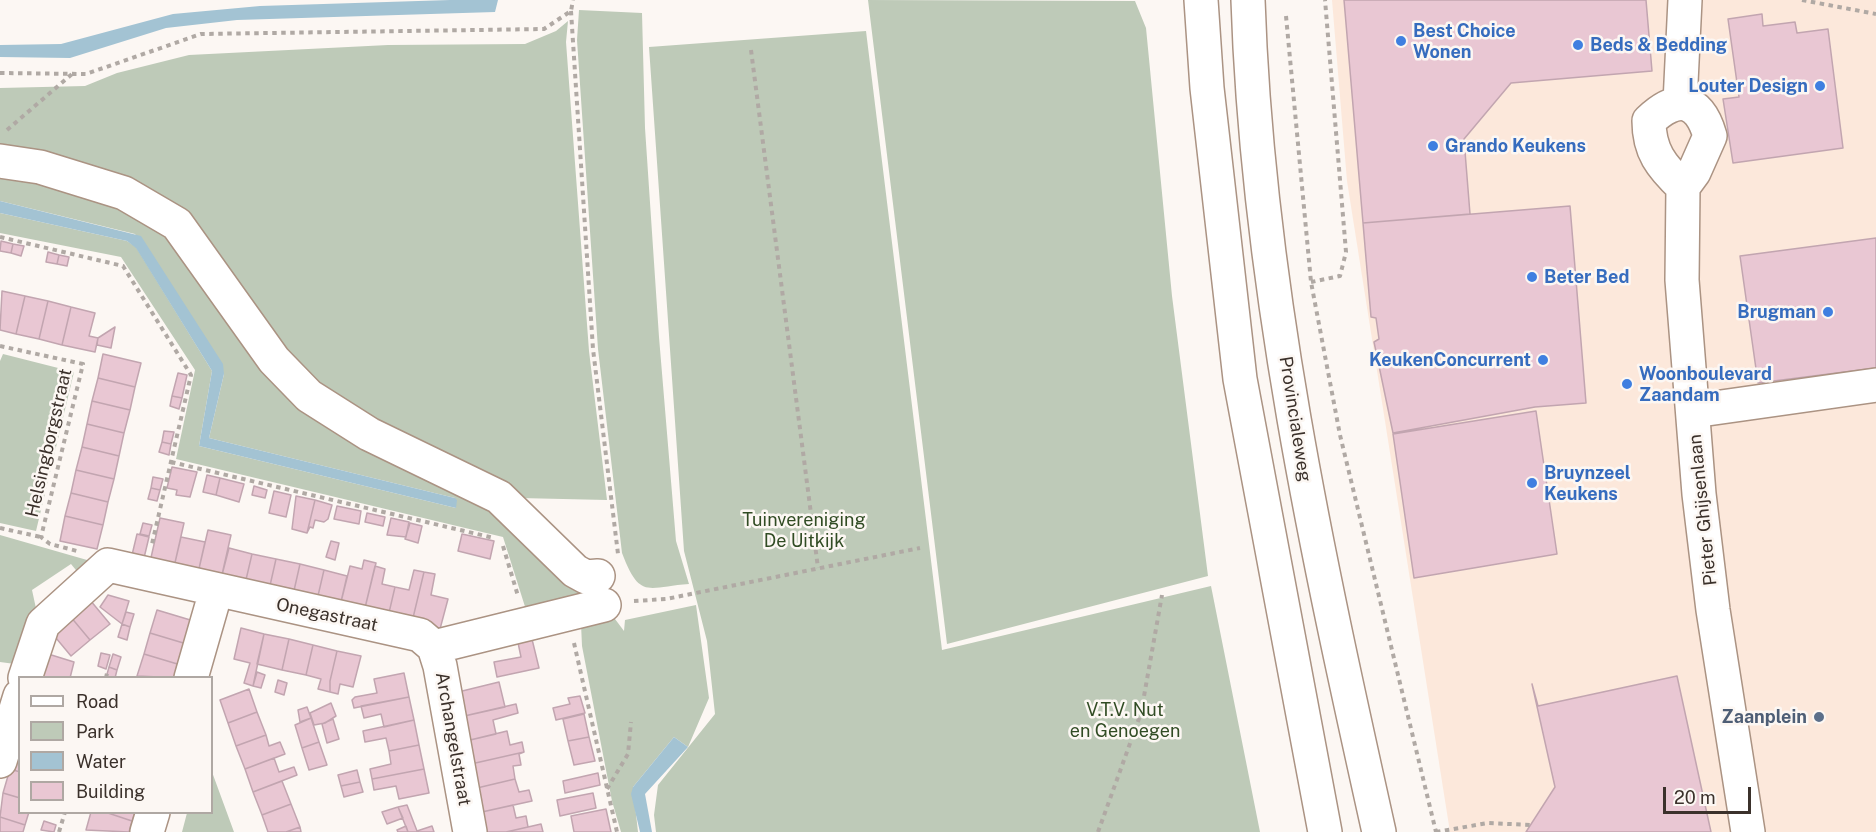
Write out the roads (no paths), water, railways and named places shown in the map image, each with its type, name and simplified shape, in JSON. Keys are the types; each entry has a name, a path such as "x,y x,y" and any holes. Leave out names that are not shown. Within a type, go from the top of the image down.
{"street":[{"path":"1201,0 1207,88 1240,379 1325,832"},
{"name":"Provincialeweg","path":"1248,0 1258,162 1293,418 1336,642 1379,832"},
{"path":"1680,103 1685,0"},
{"path":"1680,103 1694,107 1705,119 1710,136 1694,172 1683,186 1658,159 1649,140 1649,121 1664,107 1680,103"},
{"path":"0,161 40,167 124,193 177,224 274,360 309,396 369,434 499,497 576,571 612,586 567,614 434,647"},
{"name":"Pieter Ghijsenlaan","path":"1683,186 1682,280 1713,610 1748,832"},
{"path":"1693,411 1876,385"},
{"name":"Onegastraat","path":"26,676 43,624 108,565 420,636 434,647"},
{"path":"192,676 216,591"},
{"name":"Archangelstraat","path":"434,647 440,666 470,832"},
{"path":"0,761 18,702"},
{"path":"147,832 153,814"}],"water":[{"path":"498,0 495,12 237,20 166,28 70,58 0,57 0,45 61,44 173,14 260,6"},
{"path":"0,201 141,236 223,364 224,374 209,438 455,498 456,508 199,446 212,371 136,248 127,241 0,213"},
{"path":"674,737 688,747 645,794 652,832 640,832 631,794 633,787"}],"place":[{"name":"Best Choice Wonen","path":"1401,41"},
{"name":"Beds & Bedding","path":"1578,45"},
{"name":"Louter Design","path":"1820,86"},
{"name":"Grando Keukens","path":"1433,146"},
{"name":"Beter Bed","path":"1532,277"},
{"name":"Brugman","path":"1828,312"},
{"name":"KeukenConcurrent","path":"1543,360"},
{"name":"Woonboulevard Zaandam","path":"1627,384"},
{"name":"Bruynzeel Keukens","path":"1532,483"},
{"name":"Zaanplein","path":"1819,717"}],"park label":[{"name":"Tuinvereniging De Uitkijk","path":"804,530"},
{"name":"V.T.V. Nut en Genoegen","path":"1125,720"}]}
